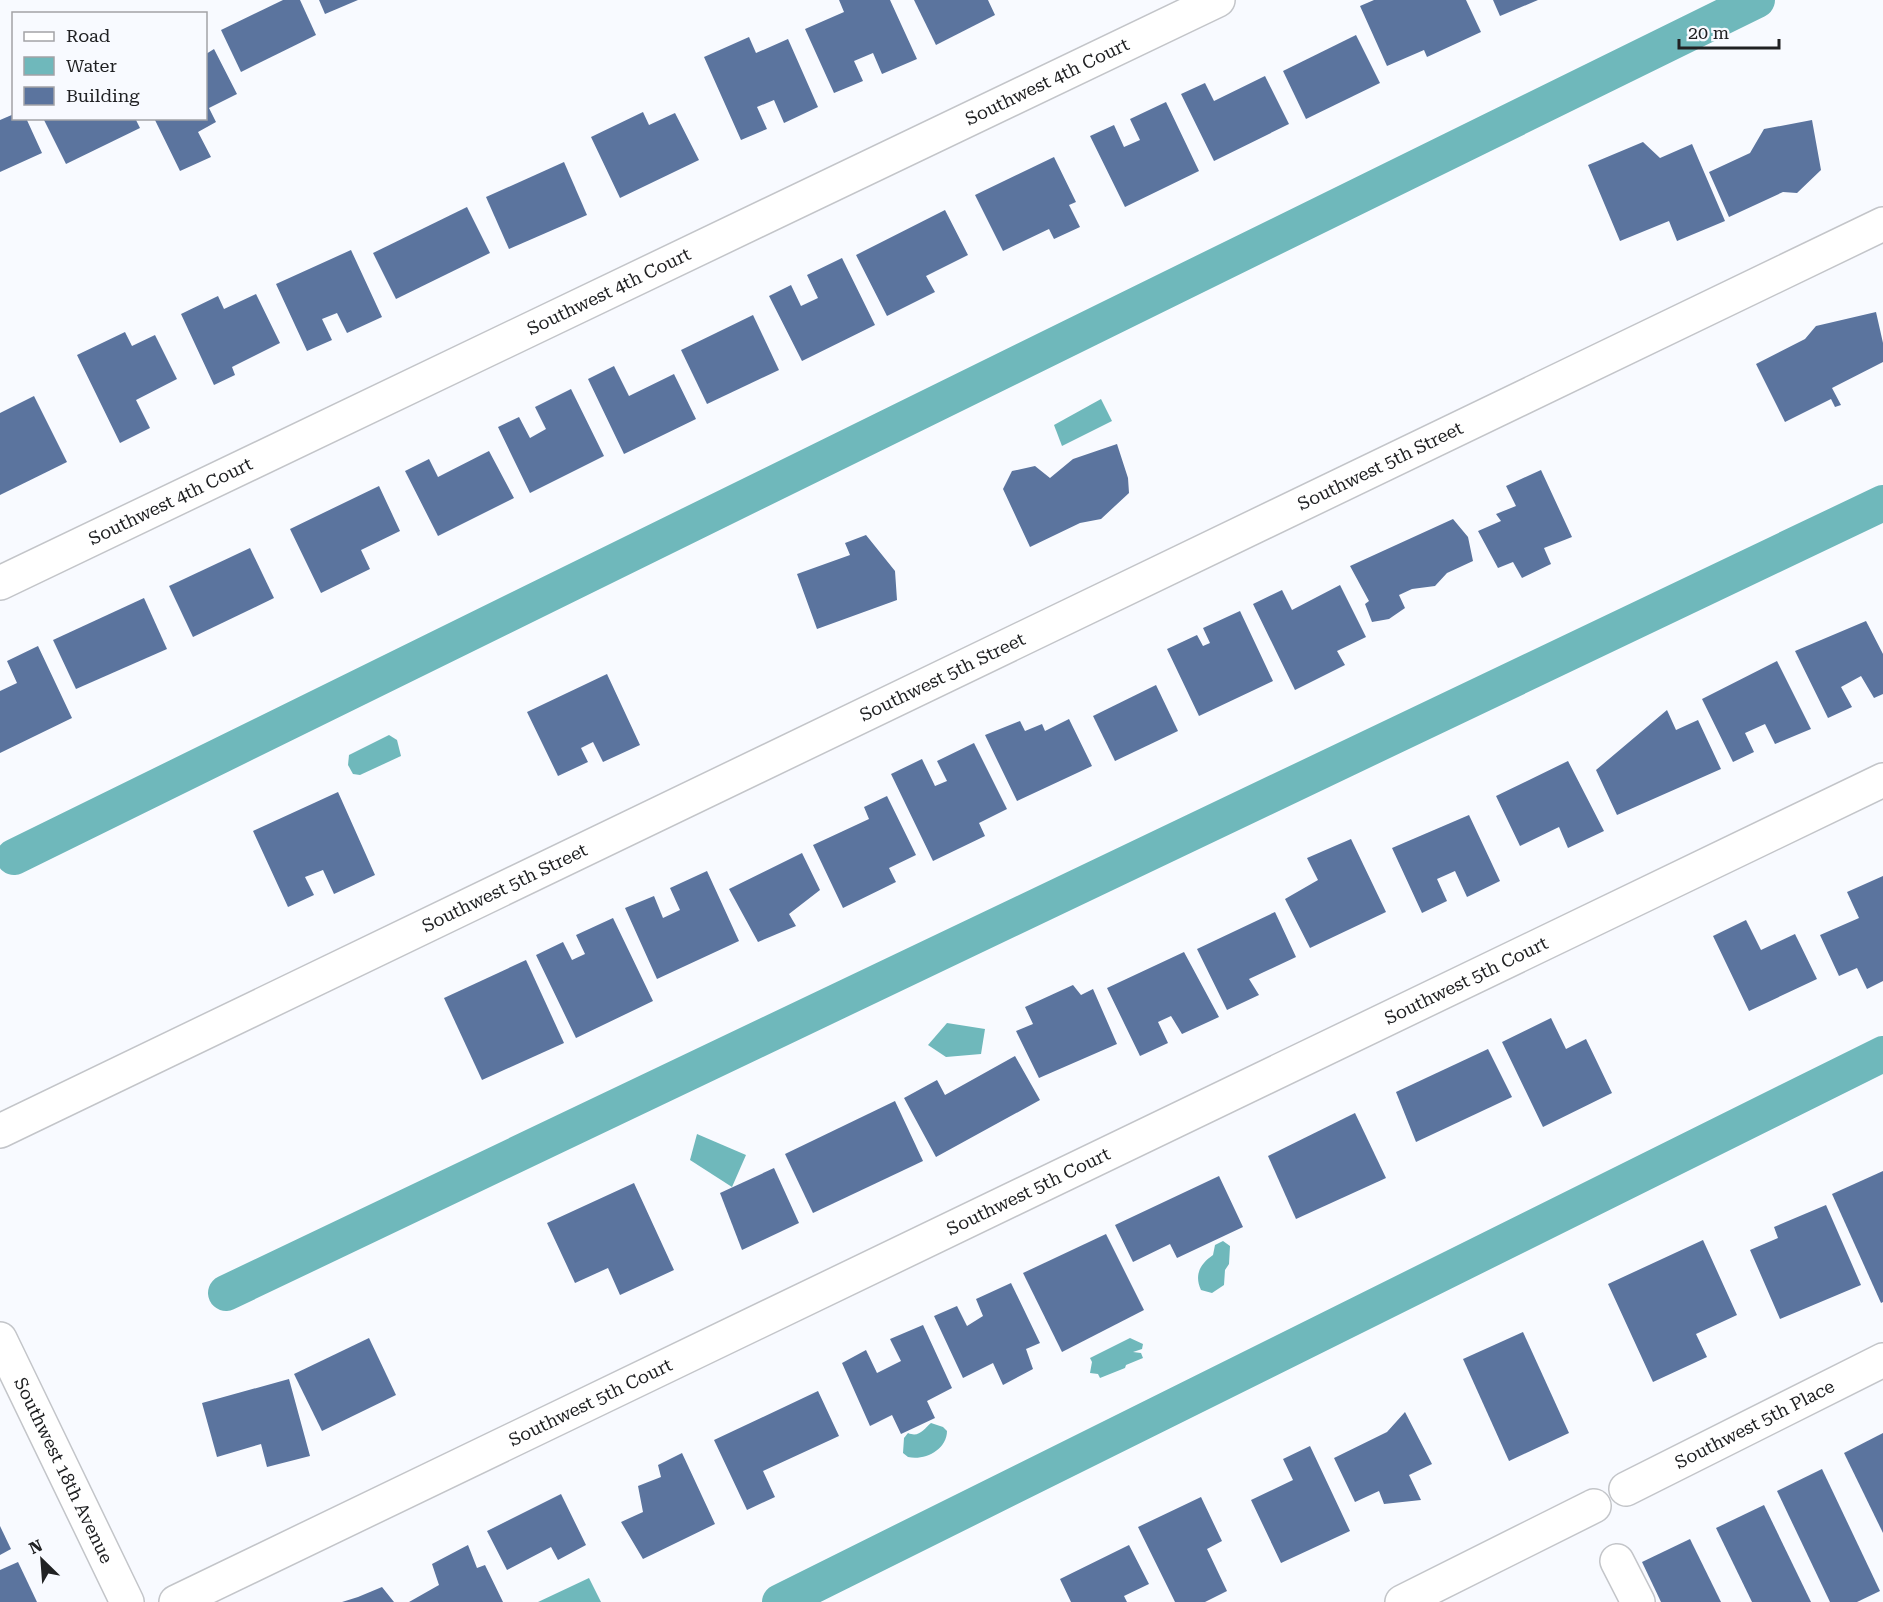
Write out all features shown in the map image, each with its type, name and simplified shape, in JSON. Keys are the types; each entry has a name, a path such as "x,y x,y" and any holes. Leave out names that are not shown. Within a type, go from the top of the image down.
{"street":[{"name":"Southwest 4th Court","path":"0,584 1218,0"},
{"name":"Southwest 5th Street","path":"0,1131 1883,224"},
{"name":"Southwest 5th Court","path":"176,1602 1883,780"},
{"name":"Southwest 18th Avenue","path":"0,1339 127,1602"},
{"name":"Southwest 5th Place","path":"1626,1489 1883,1360"},
{"path":"1402,1602 1594,1506"},
{"path":"1617,1561 1638,1602"}],"water":[{"path":"1101,399 1112,421 1062,446 1054,425"},
{"path":"389,735 397,740 401,756 360,775 353,774 348,765 349,755"},
{"path":"947,1023 985,1029 981,1054 946,1057 928,1045"},
{"path":"697,1134 746,1155 732,1187 690,1160"},
{"path":"1223,1241 1230,1246 1224,1285 1212,1293 1201,1290 1198,1279 1200,1270 1213,1255 1215,1245"},
{"path":"1130,1338 1143,1344 1142,1349 1133,1352 1141,1353 1143,1358 1100,1378 1098,1374 1090,1373 1092,1362 1090,1358"},
{"path":"931,1423 947,1431 943,1444 927,1456 908,1457 903,1453 904,1438 908,1433 921,1432"},
{"path":"589,1578 601,1602 538,1602"}],"building":[{"path":"283,0 300,0 316,35 241,72 221,30"},
{"path":"319,0 358,0 325,14"},
{"path":"839,0 890,0 917,59 882,74 873,53 854,61 863,81 834,93 805,29 844,12"},
{"path":"914,0 988,0 995,15 936,45"},
{"path":"1374,0 1466,0 1481,32 1427,57 1424,50 1387,66 1360,6"},
{"path":"1493,0 1538,0 1500,16"},
{"path":"1356,35 1380,83 1306,119 1283,71"},
{"path":"749,37 756,53 788,39 818,107 784,123 774,100 757,107 767,129 741,140 704,57"},
{"path":"214,49 237,94 209,108 216,122 198,132 211,157 180,171 155,120 207,120 207,53"},
{"path":"1265,76 1289,124 1214,161 1181,94 1205,83 1214,101"},
{"path":"1166,102 1199,171 1125,207 1090,136 1114,125 1124,147 1140,140 1130,119"},
{"path":"643,112 649,125 675,113 699,160 620,198 591,137"},
{"path":"12,115 12,120 27,120 42,153 0,172 0,120"},
{"path":"44,120 136,120 140,128 66,164"},
{"path":"1812,120 1821,170 1797,193 1783,192 1729,217 1709,172 1750,153 1764,129"},
{"path":"1643,142 1660,158 1692,144 1725,221 1677,241 1669,221 1620,241 1588,165"},
{"path":"1054,157 1076,202 1069,205 1080,227 1054,239 1049,229 1003,251 975,195"},
{"path":"564,162 587,215 509,249 486,197"},
{"path":"467,207 490,253 396,299 373,253"},
{"path":"945,210 968,255 926,276 935,292 887,316 856,255"},
{"path":"351,250 382,317 347,333 337,313 322,319 332,340 307,351 276,284"},
{"path":"842,258 875,325 802,361 769,296 791,285 801,306 818,298 807,275"},
{"path":"256,294 280,343 232,367 235,375 214,385 181,314 218,296 224,309"},
{"path":"1876,312 1883,343 1883,362 1832,388 1841,405 1835,407 1831,399 1785,422 1756,364 1805,339 1816,326"},
{"path":"753,315 779,370 707,404 681,350"},
{"path":"125,332 132,346 155,335 177,379 136,400 150,428 120,443 77,355"},
{"path":"614,366 629,396 674,374 696,419 624,454 588,379"},
{"path":"571,389 604,456 530,493 498,427 519,417 530,438 546,429 535,407"},
{"path":"34,396 67,462 0,495 0,413"},
{"path":"1117,444 1128,478 1129,493 1101,519 1080,523 1030,547 1003,489 1012,471 1035,466 1050,478 1073,459"},
{"path":"489,451 514,498 438,536 405,471 429,459 438,477"},
{"path":"1541,470 1572,537 1544,548 1551,564 1522,578 1513,562 1498,568 1478,531 1501,521 1496,514 1516,506 1506,486"},
{"path":"379,486 400,531 361,550 370,569 321,593 290,529"},
{"path":"1453,519 1468,537 1473,561 1447,573 1435,586 1412,589 1399,595 1405,608 1389,619 1372,622 1365,604 1369,601 1350,566"},
{"path":"866,535 895,571 897,600 817,629 797,574 850,555 845,543"},
{"path":"250,548 274,598 193,637 169,586"},
{"path":"1340,585 1366,637 1337,651 1345,665 1295,690 1253,604 1282,590 1292,610"},
{"path":"144,598 167,649 76,689 53,640"},
{"path":"1240,611 1273,681 1199,716 1167,649 1197,635 1203,646 1210,643 1203,628"},
{"path":"1866,621 1883,654 1883,694 1874,698 1861,676 1841,687 1852,707 1828,718 1795,651"},
{"path":"38,646 72,718 0,753 0,691 17,683 7,661"},
{"path":"1777,661 1811,729 1775,744 1765,724 1745,733 1754,752 1733,762 1702,699"},
{"path":"607,674 640,745 603,762 593,742 581,748 588,762 558,776 527,712"},
{"path":"1156,685 1178,731 1115,761 1093,716"},
{"path":"1667,710 1676,730 1698,720 1721,769 1617,815 1596,770"},
{"path":"1069,719 1092,766 1017,801 985,735 1020,721 1025,731 1042,724 1045,731"},
{"path":"974,743 1007,809 979,823 985,836 933,861 891,774 922,759 935,786 947,781 937,761"},
{"path":"1568,761 1604,831 1568,848 1559,827 1520,846 1496,796"},
{"path":"338,792 375,875 334,894 323,870 305,877 314,895 288,907 253,831"},
{"path":"887,796 916,855 889,868 896,882 843,908 813,845 869,819 864,807"},
{"path":"1469,815 1500,881 1467,897 1455,871 1437,879 1447,901 1422,913 1392,848"},
{"path":"1351,839 1386,912 1310,948 1285,899 1318,880 1307,858"},
{"path":"802,853 820,890 789,914 796,926 758,942 729,889"},
{"path":"707,871 739,941 657,979 625,908 654,896 663,918 680,910 670,888"},
{"path":"1883,876 1883,981 1867,989 1857,968 1839,976 1820,935 1859,918 1847,892"},
{"path":"1275,912 1296,957 1249,979 1259,995 1227,1010 1197,949"},
{"path":"613,918 653,1001 576,1038 536,955 563,942 572,960 585,954 576,935"},
{"path":"1746,920 1761,950 1795,934 1817,979 1749,1011 1713,936"},
{"path":"1184,952 1219,1017 1182,1034 1171,1016 1158,1022 1168,1043 1140,1056 1107,988"},
{"path":"526,960 564,1043 482,1080 444,998"},
{"path":"1073,985 1081,995 1093,989 1117,1044 1039,1078 1016,1031 1033,1024 1025,1007"},
{"path":"1551,1018 1566,1049 1586,1039 1612,1093 1543,1127 1502,1042"},
{"path":"1488,1049 1512,1097 1416,1142 1396,1092"},
{"path":"1015,1056 1040,1100 936,1157 904,1098 937,1080 945,1095"},
{"path":"895,1101 923,1161 813,1213 785,1154"},
{"path":"1355,1113 1386,1178 1296,1219 1268,1156"},
{"path":"774,1168 799,1223 742,1250 720,1193"},
{"path":"1883,1171 1883,1302 1881,1303 1832,1194"},
{"path":"1219,1176 1243,1227 1177,1258 1170,1244 1133,1262 1115,1225"},
{"path":"634,1183 674,1270 620,1295 608,1268 575,1283 547,1223"},
{"path":"1826,1205 1861,1285 1780,1319 1750,1250 1778,1238 1774,1227"},
{"path":"1106,1234 1144,1310 1062,1352 1023,1273"},
{"path":"1703,1240 1737,1315 1696,1334 1707,1357 1653,1382 1608,1284"},
{"path":"1011,1283 1040,1343 1026,1349 1033,1369 1003,1385 993,1363 963,1378 934,1316 957,1306 967,1326 983,1316 976,1299"},
{"path":"923,1325 952,1388 927,1401 935,1418 901,1434 892,1415 870,1426 842,1363 866,1350 877,1373 901,1361 890,1339"},
{"path":"1523,1332 1569,1433 1509,1461 1463,1359"},
{"path":"369,1338 396,1395 322,1431 294,1374"},
{"path":"289,1379 310,1456 267,1467 261,1444 217,1457 202,1403"},
{"path":"818,1391 839,1436 763,1471 775,1497 747,1510 714,1440"},
{"path":"1405,1412 1432,1464 1409,1475 1421,1500 1384,1504 1379,1491 1355,1502 1334,1458 1387,1432"},
{"path":"1883,1433 1883,1533 1844,1453"},
{"path":"1310,1446 1350,1531 1281,1563 1251,1500 1293,1480 1283,1459"},
{"path":"682,1453 715,1524 643,1559 621,1522 643,1512 638,1486 661,1477 658,1465"},
{"path":"1822,1469 1880,1591 1857,1602 1830,1602 1777,1491"},
{"path":"561,1494 586,1545 558,1560 551,1547 507,1570 487,1531"},
{"path":"1201,1497 1222,1541 1207,1549 1227,1591 1205,1602 1175,1602 1138,1527"},
{"path":"1764,1505 1811,1602 1752,1602 1716,1528"},
{"path":"0,1526 11,1549 0,1555"},
{"path":"1690,1539 1721,1602 1661,1602 1642,1562"},
{"path":"468,1545 477,1568 485,1565 503,1602 409,1602 439,1585 432,1564"},
{"path":"1129,1545 1149,1584 1124,1596 1127,1602 1071,1602 1060,1579"},
{"path":"18,1562 37,1602 0,1602 0,1570"},
{"path":"382,1587 394,1602 342,1602 358,1597"}],"waterway":[{"path":"14,857 1757,0"},
{"path":"226,1293 1883,503"},
{"path":"780,1602 1883,1054"}]}
